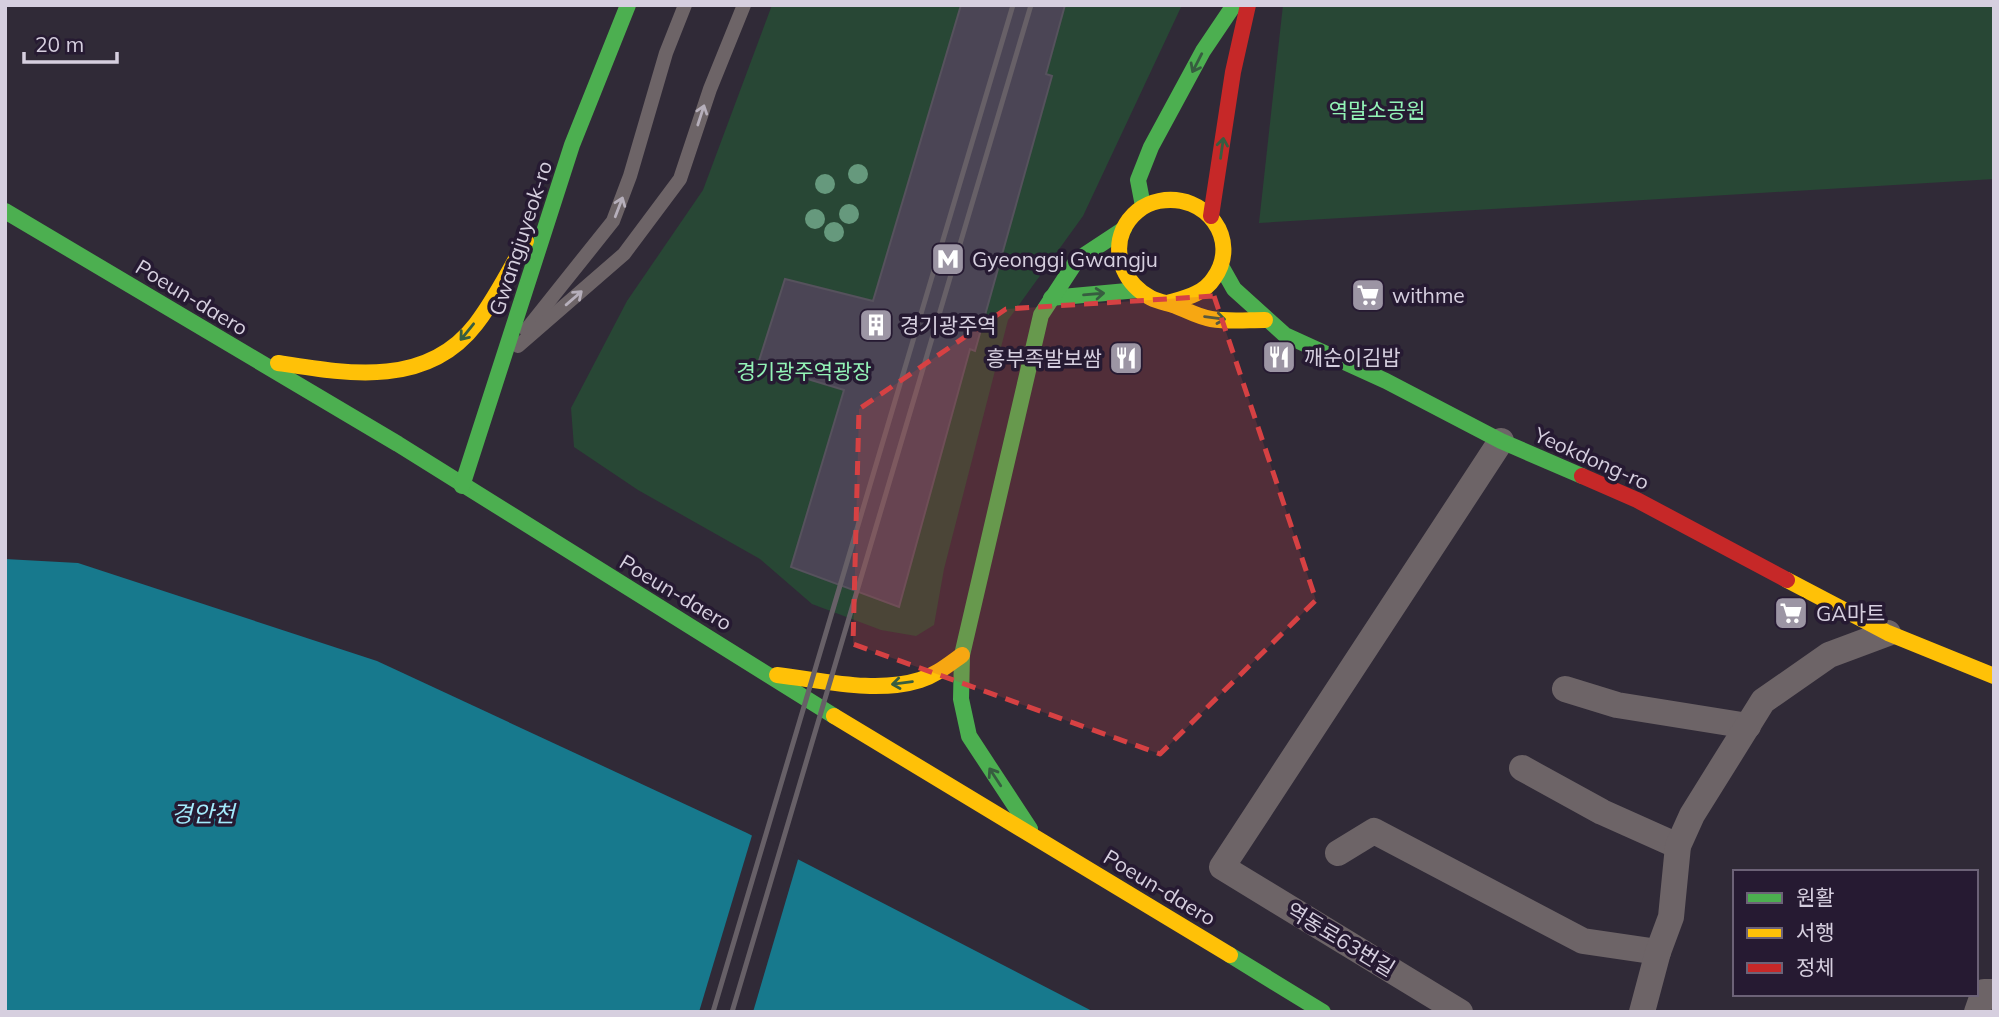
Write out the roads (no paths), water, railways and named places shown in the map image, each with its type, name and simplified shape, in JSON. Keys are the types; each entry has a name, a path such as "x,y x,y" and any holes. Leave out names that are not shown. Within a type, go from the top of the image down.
{"street":[{"name":"Gwangjuyeok-ro","path":"462,486 576,133 628,5"},
{"path":"1143,206 1138,180 1151,147 1203,51 1234,5"},
{"path":"1211,216 1233,72 1248,5"},
{"path":"258,360 348,374 377,374 420,368 454,347 470,330 556,192"},
{"path":"1033,834 969,736 961,699 962,654 1032,339 1051,298 1077,260 1124,229 1143,206 1160,199 1179,198 1196,204 1211,216 1220,231 1224,248 1221,266 1213,281 1201,293 1185,301 1168,303"},
{"name":"Poeun-daero","path":"5,211 258,360 773,675 920,770 1033,834 1323,1012"},
{"path":"1124,229 1119,245 1121,262 1127,277 1138,290 1152,299 1211,319 1265,320"},
{"name":"Yeokdong-ro","path":"1221,266 1234,289 1265,320 1285,335 1386,381 1501,441 1637,500 1888,633 1994,676"},
{"path":"1051,298 1138,290"},
{"name":"역동로63번길","path":"1460,1012 1222,867 1501,441"},
{"path":"1642,1012 1658,952 1671,917 1678,846 1692,815 1763,701 1829,655 1888,633"},
{"path":"773,675 879,685 909,683 934,675 962,654"},
{"path":"1565,689 1617,705 1748,726"},
{"path":"1522,768 1602,812 1678,846"},
{"path":"1338,853 1374,831 1583,941 1658,952"},
{"path":"1977,1012 1984,992 1994,992"}],"lane":[{"path":"503,358 613,221 630,176 666,53 685,5"},
{"path":"503,358 624,254 680,178 710,89 744,5"}],"water":[{"name":"경안천","path":"5,559 78,563 377,661 747,833 1094,1012 5,1012"}],"railway":[{"path":"713,1012 1013,5"},
{"path":"732,1012 1031,5"}],"place":[{"name":"Gyeonggi Gwangju","path":"948,259"},
{"name":"withme","path":"1368,295"},
{"name":"경기광주역","path":"876,325"},
{"name":"깨순이김밥","path":"1279,357"},
{"name":"흥부족발보쌈","path":"1126,358"},
{"name":"GA마트","path":"1791,613"}],"park label":[{"name":"역말소공원","path":"1377,110"},
{"name":"경기광주역광장","path":"804,371"}]}
